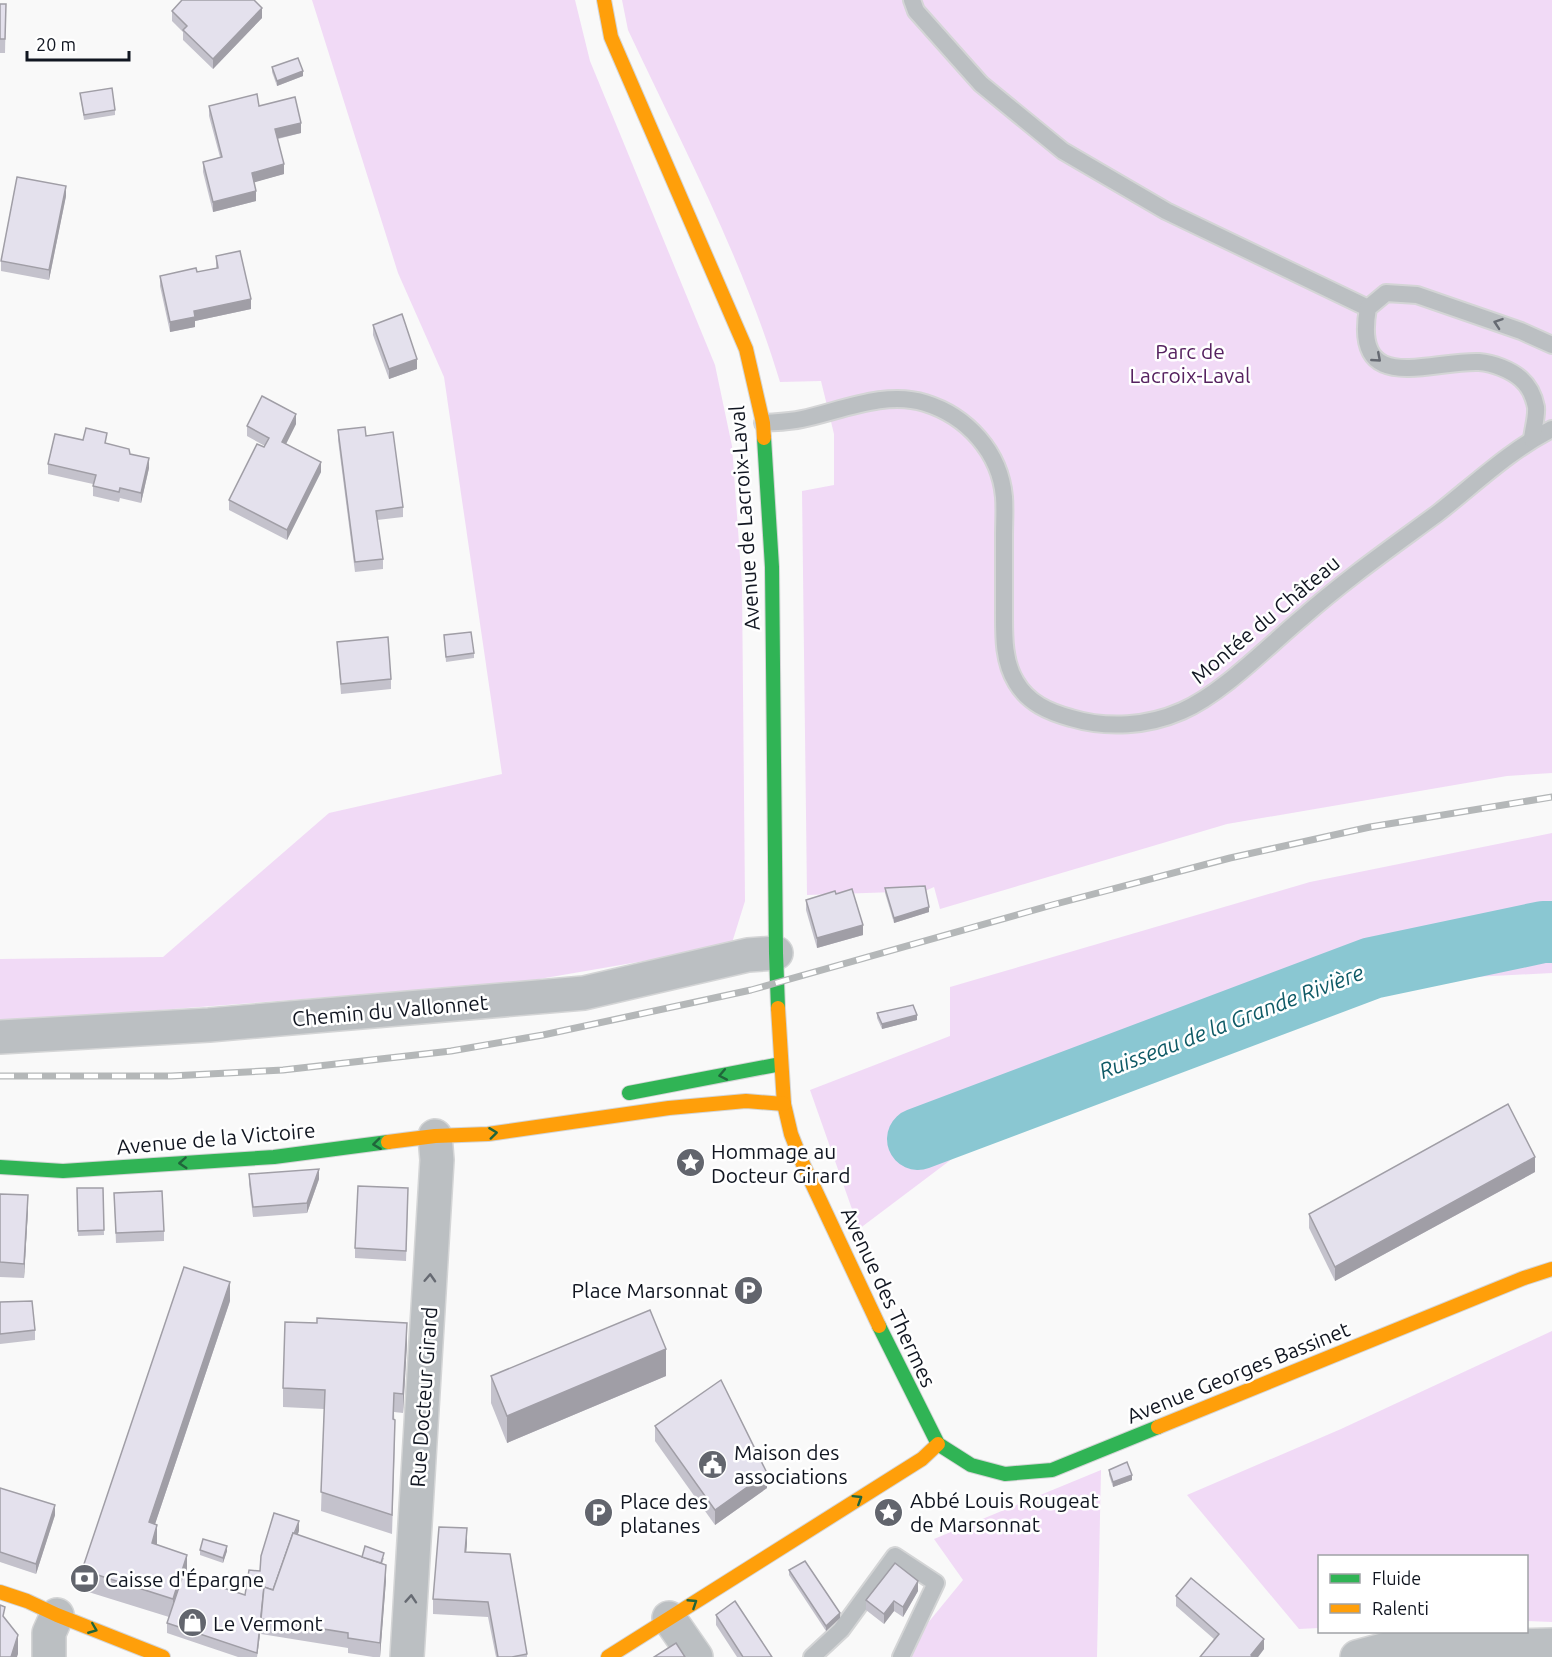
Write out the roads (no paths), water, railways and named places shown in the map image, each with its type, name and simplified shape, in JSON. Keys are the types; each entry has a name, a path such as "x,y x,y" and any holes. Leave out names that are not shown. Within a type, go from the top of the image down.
{"street":[{"name":"Avenue de Lacroix-Laval","path":"604,0 611,37 746,349 763,423 772,567 776,952 781,1064"},
{"name":"Chemin du Vallonnet","path":"0,1037 208,1025 584,993 748,955 776,952"},
{"path":"612,1096 781,1064"},
{"name":"Avenue des Thermes","path":"781,1064 784,1104 791,1134 802,1162 938,1444"},
{"name":"Avenue de la Victoire","path":"0,1167 63,1171 251,1158 435,1136 488,1134 680,1107 746,1101 784,1104"},
{"name":"Avenue de la Victoire","path":"435,1136 478,1122"},
{"name":"Rue Docteur Girard","path":"407,1657 437,1171 435,1136"},
{"name":"Avenue Georges Bassinet","path":"938,1444 971,1466 1005,1474 1052,1470 1524,1278 1552,1269"},
{"path":"608,1657 922,1459 938,1444"},
{"path":"0,1592 163,1657"},
{"path":"49,1657 50,1634 57,1615"},
{"path":"669,1618 696,1657"},
{"path":"1357,1657 1387,1649 1552,1646"}],"lane":[{"path":"912,0 916,11 981,84 1063,151 1166,211 1368,308"},
{"path":"1532,439 1536,408 1528,386 1513,372 1481,362 1406,369 1385,365 1369,352 1364,329 1368,308 1386,293 1417,295 1521,331 1552,345"},
{"name":"Montée du Château","path":"763,423 800,420 878,401 899,400 922,402 944,410 967,425 986,445 997,466 1004,495 1004,631 1008,662 1016,683 1032,702 1049,712 1076,720 1103,724 1130,724 1169,717 1196,705 1223,686 1340,585 1532,439 1552,429"},
{"path":"812,1657 842,1630 895,1556 936,1583 901,1657"}],"waterway":[{"name":"Ruisseau de la Grande Rivière","path":"918,1139 1372,968 1552,932"}],"railway":[{"path":"0,1076 171,1076 283,1070 451,1051 543,1035 751,990 1052,905 1230,858 1370,827 1552,797"}],"place":[{"name":"Hommage au Docteur Girard","path":"690,1163"},
{"name":"Place Marsonnat","path":"749,1290"},
{"name":"Maison des associations","path":"713,1464"},
{"name":"Abbé Louis Rougeat de Marsonnat","path":"889,1512"},
{"name":"Place des platanes","path":"599,1513"},
{"name":"Caisse d'Épargne","path":"84,1579"},
{"name":"Le Vermont","path":"192,1623"}],"park label":[{"name":"Parc de Lacroix-Laval","path":"1190,363"}]}
